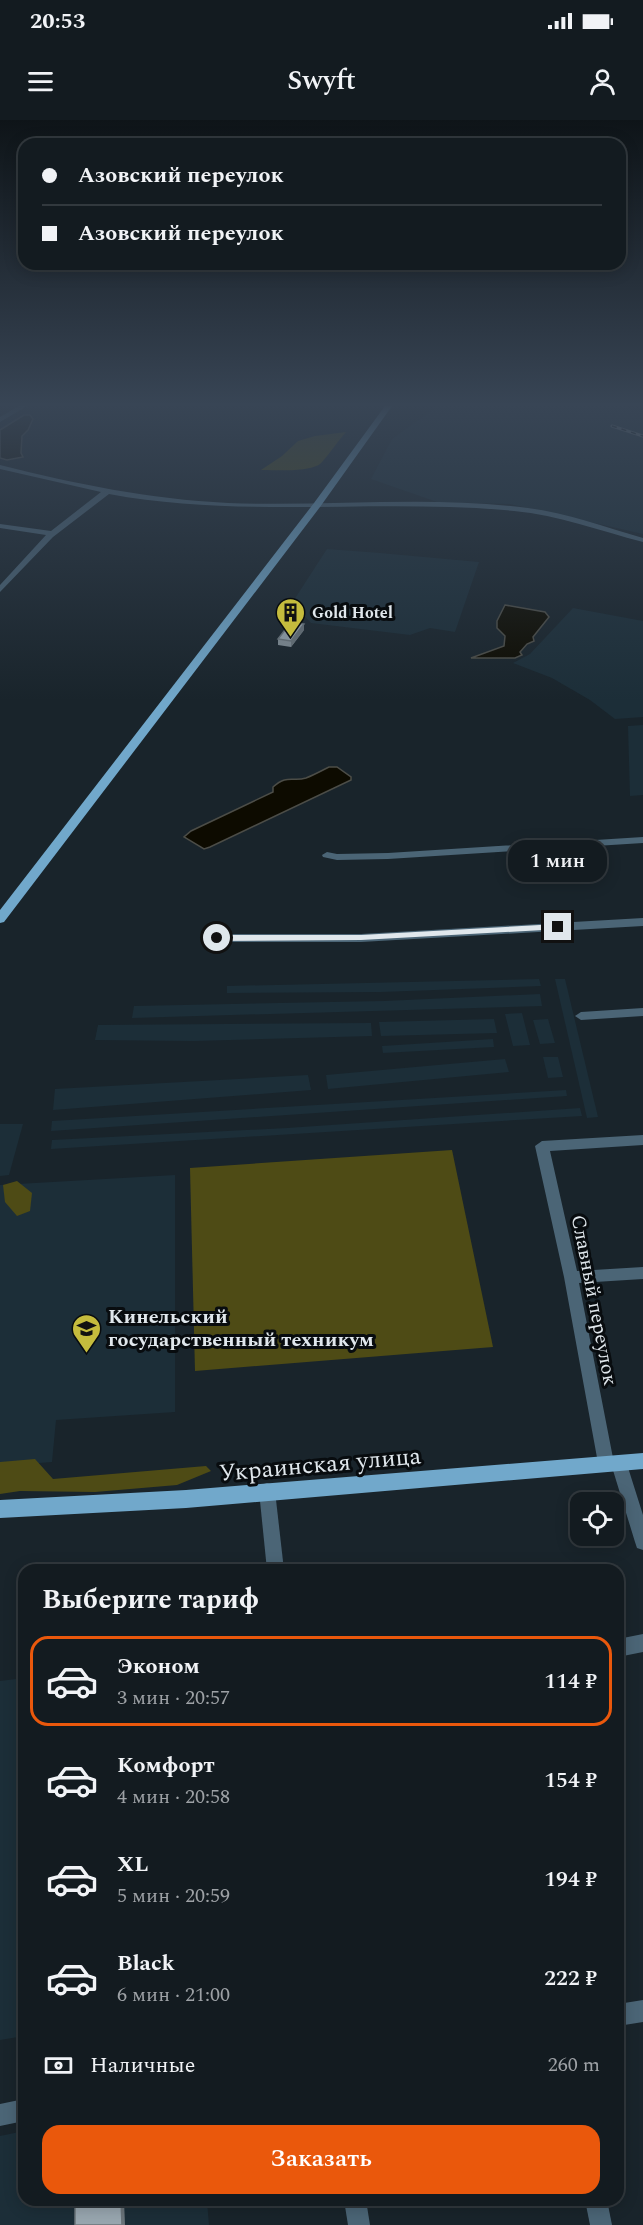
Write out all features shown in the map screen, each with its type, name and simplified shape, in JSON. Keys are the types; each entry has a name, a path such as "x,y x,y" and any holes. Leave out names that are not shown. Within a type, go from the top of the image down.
{"main road":[{"path":"0,919 317,505"},
{"name":"Украинская улица","path":"0,1509 186,1499 643,1461"}],"street":[{"path":"0,590 4,580 52,533 90,504"},
{"path":"217,504 516,509 572,519 643,540"},
{"path":"0,526 52,533"},
{"path":"327,855 337,857 388,856 643,840"},
{"path":"217,938 361,938 643,922"},
{"path":"581,1016 643,1012"},
{"name":"Славный переулок","path":"643,1140 542,1146 613,1463 643,1542"},
{"path":"571,1277 643,1273"},
{"path":"267,1491 275,1564"},
{"path":"624,1647 643,1643"},
{"path":"624,2014 643,2011"},
{"path":"0,2115 18,2111"},
{"path":"356,2206 358,2225"},
{"path":"597,2206 601,2225"}],"shaded area":[{"path":"511,504 643,504 643,534"},
{"path":"327,549 479,562 455,632 430,628 410,635 311,623 297,608 298,604 292,603"},
{"path":"505,605 545,612 549,617 533,637 534,641 527,644 520,652 522,655 515,658 471,658 504,646 505,636 497,628 497,621"},
{"path":"573,608 643,621 643,717 615,719 590,700 552,678 513,663 530,654"},
{"path":"643,725 643,795 630,796 628,726"},
{"path":"329,767 337,767 351,777 351,780 210,847 204,849 184,837 191,831 273,792 273,787 286,779 306,778"},
{"path":"539,979 541,986 381,992 227,993 227,986"},
{"path":"555,979 565,979 598,1117 587,1118"},
{"path":"540,994 542,1006 132,1018 134,1006 384,1001"},
{"path":"522,1013 530,1045 513,1046 505,1014"},
{"path":"494,1019 497,1033 381,1036 379,1022"},
{"path":"548,1019 555,1043 540,1044 533,1020"},
{"path":"371,1023 372,1036 194,1041 95,1040 98,1025"},
{"path":"493,1039 494,1047 383,1053 382,1046"},
{"path":"543,1057 558,1057 563,1077 548,1078"},
{"path":"505,1059 509,1072 328,1089 326,1075"},
{"path":"308,1075 311,1090 53,1110 55,1089"},
{"path":"566,1090 567,1096 51,1131 52,1121"},
{"path":"580,1108 582,1116 51,1149 52,1140 287,1128"},
{"path":"0,1124 23,1124 9,1175 0,1176"},
{"path":"452,1150 493,1347 195,1371 190,1168"},
{"name":"Кинельский государственный техникум","path":"175,1175 175,1412 56,1420 52,1462 0,1466 0,1185"},
{"path":"17,1181 32,1193 30,1211 17,1216 5,1202 3,1185"},
{"path":"35,1459 53,1479 206,1466 211,1471 177,1485 95,1492 20,1491 0,1494 0,1462"},
{"path":"18,1679 18,2037 0,2040 0,1681"},
{"path":"18,2132 18,2206 207,2206 209,2225 0,2225 0,2136"}],"building":[{"path":"291,622 304,624 291,641 278,639"},
{"path":"75,2206 121,2206 122,2225 75,2225"}],"place":[{"name":"Gold Hotel","path":"291,638"},
{"name":"Кинельский государственный техникум","path":"87,1354"}],"route":[{"path":"217,938 361,938 558,927"}]}
